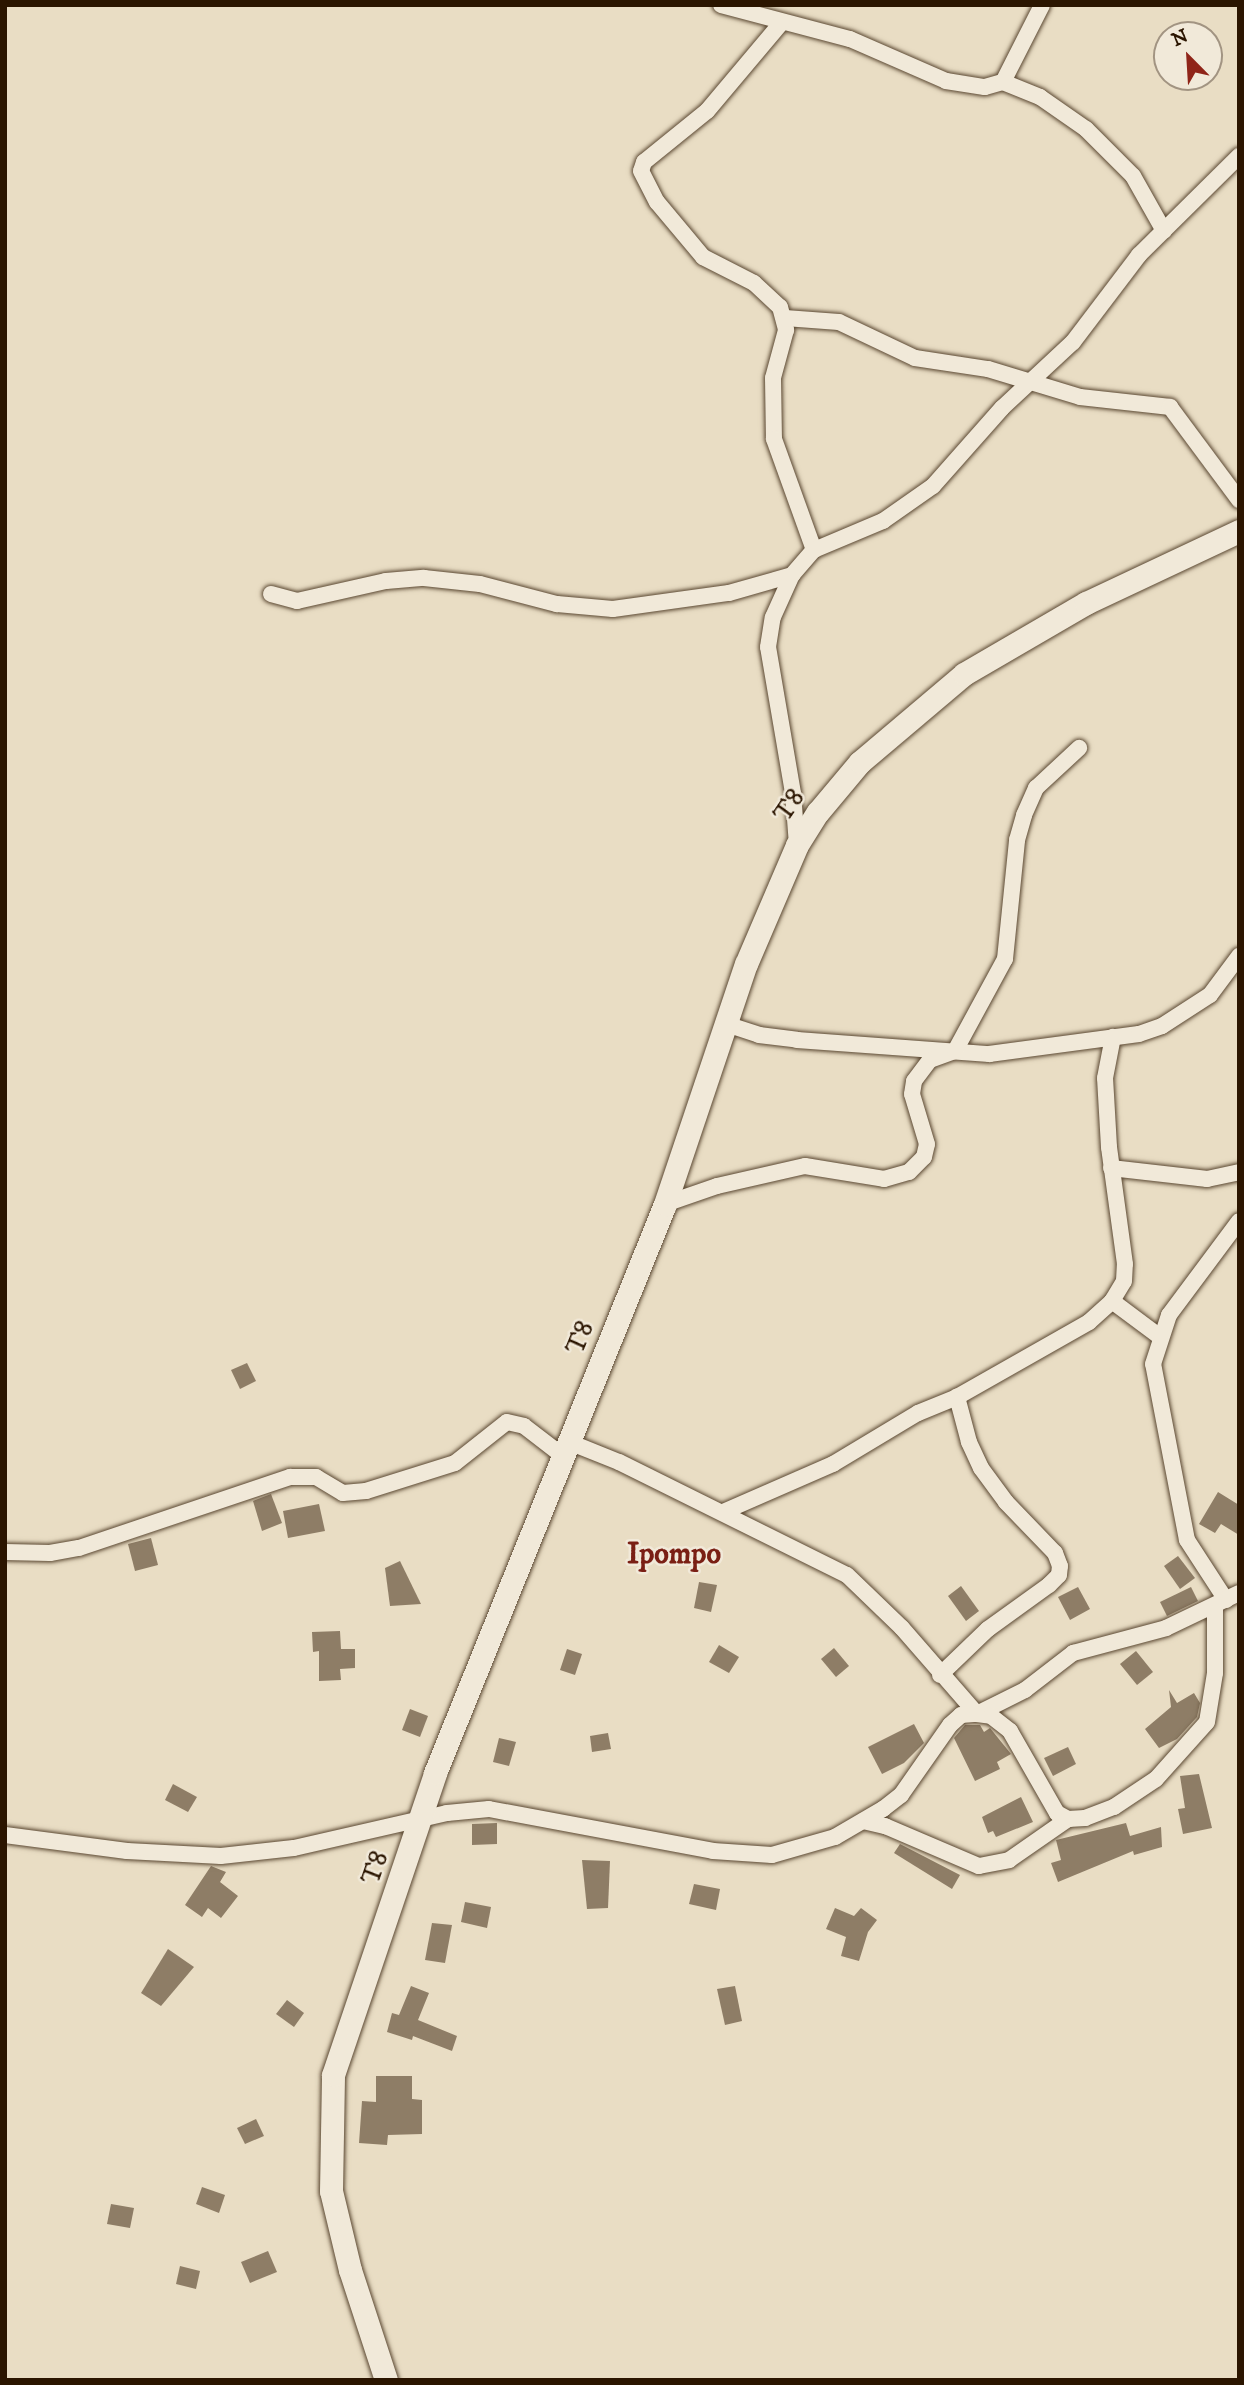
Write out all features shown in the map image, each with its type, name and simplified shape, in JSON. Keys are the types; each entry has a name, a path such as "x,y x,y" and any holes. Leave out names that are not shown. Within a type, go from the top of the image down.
{"street":[{"path":"721,5 850,38 946,81 976,86 1003,82 1040,97 1086,129 1133,176 1164,231"},
{"path":"1003,82 1042,5"},
{"path":"782,22 707,111 644,162 640,171 657,202 703,257 763,290 785,318 839,322 915,358 988,369 1031,386 1092,399 1170,407 1239,500"},
{"path":"797,845 793,793 768,648 773,617 792,575 814,550 911,505 1002,408 1031,386 1164,231 1239,156"},
{"path":"785,318 773,378 772,429 814,550"},
{"name":"T8","path":"386,2380 350,2270 331,2191 330,2099 342,2045 421,1821 435,1773 664,1204 726,1024 797,845 818,812 860,762 964,674 1086,603 1239,531"},
{"path":"271,594 297,601 386,581 424,578 480,584 557,604 612,609 729,593 792,575"},
{"path":"664,1204 717,1186 805,1166 884,1179 909,1172 924,1157 927,1144 912,1094 914,1081 930,1060 955,1051 1009,946 1013,869 1024,815 1036,788 1080,748"},
{"path":"726,1024 759,1035 797,1040 989,1054 1139,1034 1184,1013 1210,995 1239,956"},
{"path":"723,1512 832,1464 918,1413 957,1397 1089,1322 1112,1301 1124,1281 1125,1264 1111,1168 1105,1078 1113,1037"},
{"path":"1111,1168 1207,1179 1239,1172"},
{"path":"863,1821 885,1826 979,1866 1009,1860 1068,1819 1085,1818 1134,1795 1201,1731 1213,1695 1227,1600 1191,1550 1178,1511 1153,1364 1159,1336 1188,1287 1239,1221"},
{"path":"1112,1301 1159,1336"},
{"path":"940,1675 988,1629 1049,1585 1059,1575 1060,1566 1049,1546 1006,1502 981,1468 969,1442 957,1397"},
{"path":"5,1552 50,1553 79,1548 290,1477 316,1477 343,1493 366,1492 454,1463 507,1422 524,1426 566,1449 723,1512 846,1575 902,1628 940,1675 977,1714"},
{"path":"977,1714 1025,1690 1073,1653 1166,1628 1227,1600"},
{"path":"5,1835 127,1851 222,1856 294,1848 447,1813 489,1809 742,1855 772,1855 805,1847 863,1821 901,1795 950,1725 961,1715 977,1714 991,1716 1010,1731 1057,1813 1068,1819"}],"building":[{"path":"247,1363 256,1381 240,1389 231,1370"},
{"path":"1218,1492 1239,1505 1239,1535 1221,1524 1215,1533 1199,1524"},
{"path":"271,1494 282,1523 262,1531 253,1501"},
{"path":"319,1504 325,1531 288,1538 283,1511"},
{"path":"151,1538 158,1565 135,1571 128,1544"},
{"path":"1178,1556 1195,1578 1180,1589 1164,1566"},
{"path":"400,1561 421,1604 390,1606 385,1568"},
{"path":"699,1582 717,1585 711,1612 694,1608"},
{"path":"961,1586 979,1611 966,1621 948,1596"},
{"path":"1078,1587 1090,1609 1070,1620 1058,1597"},
{"path":"1191,1587 1198,1601 1167,1616 1160,1602"},
{"path":"340,1631 341,1649 355,1649 355,1668 340,1669 341,1680 319,1681 319,1651 313,1652 312,1632"},
{"path":"719,1645 739,1657 729,1673 709,1662"},
{"path":"834,1648 849,1666 836,1677 821,1659"},
{"path":"567,1649 582,1654 575,1675 560,1670"},
{"path":"1136,1651 1153,1672 1137,1685 1120,1664"},
{"path":"1169,1690 1177,1703 1194,1693 1200,1703 1197,1717 1177,1739 1159,1748 1145,1729 1171,1707"},
{"path":"410,1709 428,1716 420,1737 402,1730"},
{"path":"914,1724 924,1743 904,1763 882,1774 868,1747"},
{"path":"965,1725 980,1725 984,1732 990,1728 1011,1754 997,1762 1000,1769 975,1781 954,1738"},
{"path":"608,1733 611,1749 592,1752 590,1736"},
{"path":"499,1738 516,1742 509,1766 493,1762"},
{"path":"1068,1747 1076,1764 1053,1776 1044,1758"},
{"path":"1199,1774 1212,1828 1183,1834 1178,1809 1185,1808 1180,1776"},
{"path":"173,1784 197,1797 188,1812 165,1800"},
{"path":"1021,1797 1033,1822 996,1837 993,1831 988,1833 982,1817"},
{"path":"497,1823 497,1844 472,1845 472,1824"},
{"path":"1126,1823 1130,1836 1161,1827 1162,1847 1134,1855 1133,1851 1058,1882 1051,1863 1061,1860 1056,1840"},
{"path":"900,1844 960,1875 952,1889 894,1853"},
{"path":"582,1860 610,1861 608,1908 587,1909"},
{"path":"211,1866 226,1872 220,1882 238,1896 221,1918 208,1908 202,1917 185,1905"},
{"path":"694,1884 720,1889 716,1910 689,1904"},
{"path":"465,1902 491,1907 487,1928 461,1922"},
{"path":"835,1908 854,1916 861,1908 877,1920 868,1932 859,1961 841,1956 846,1937 826,1929"},
{"path":"432,1923 452,1925 445,1963 425,1960"},
{"path":"168,1949 194,1967 161,2006 141,1993"},
{"path":"411,1986 429,1993 418,2020 457,2036 452,2051 413,2036 412,2040 387,2032 392,2013 399,2015"},
{"path":"735,1986 742,2021 725,2025 717,1989"},
{"path":"287,2000 304,2013 294,2027 276,2014"},
{"path":"376,2076 412,2076 412,2099 422,2100 422,2134 388,2135 387,2145 359,2143 362,2101 376,2102"},
{"path":"256,2119 264,2136 245,2144 237,2128"},
{"path":"202,2187 225,2195 219,2213 196,2204"},
{"path":"111,2204 134,2208 130,2228 107,2224"},
{"path":"268,2251 277,2272 250,2283 241,2262"},
{"path":"180,2266 200,2271 196,2289 176,2284"}],"district":[{"name":"Ipompo","path":"674,1555"}]}
